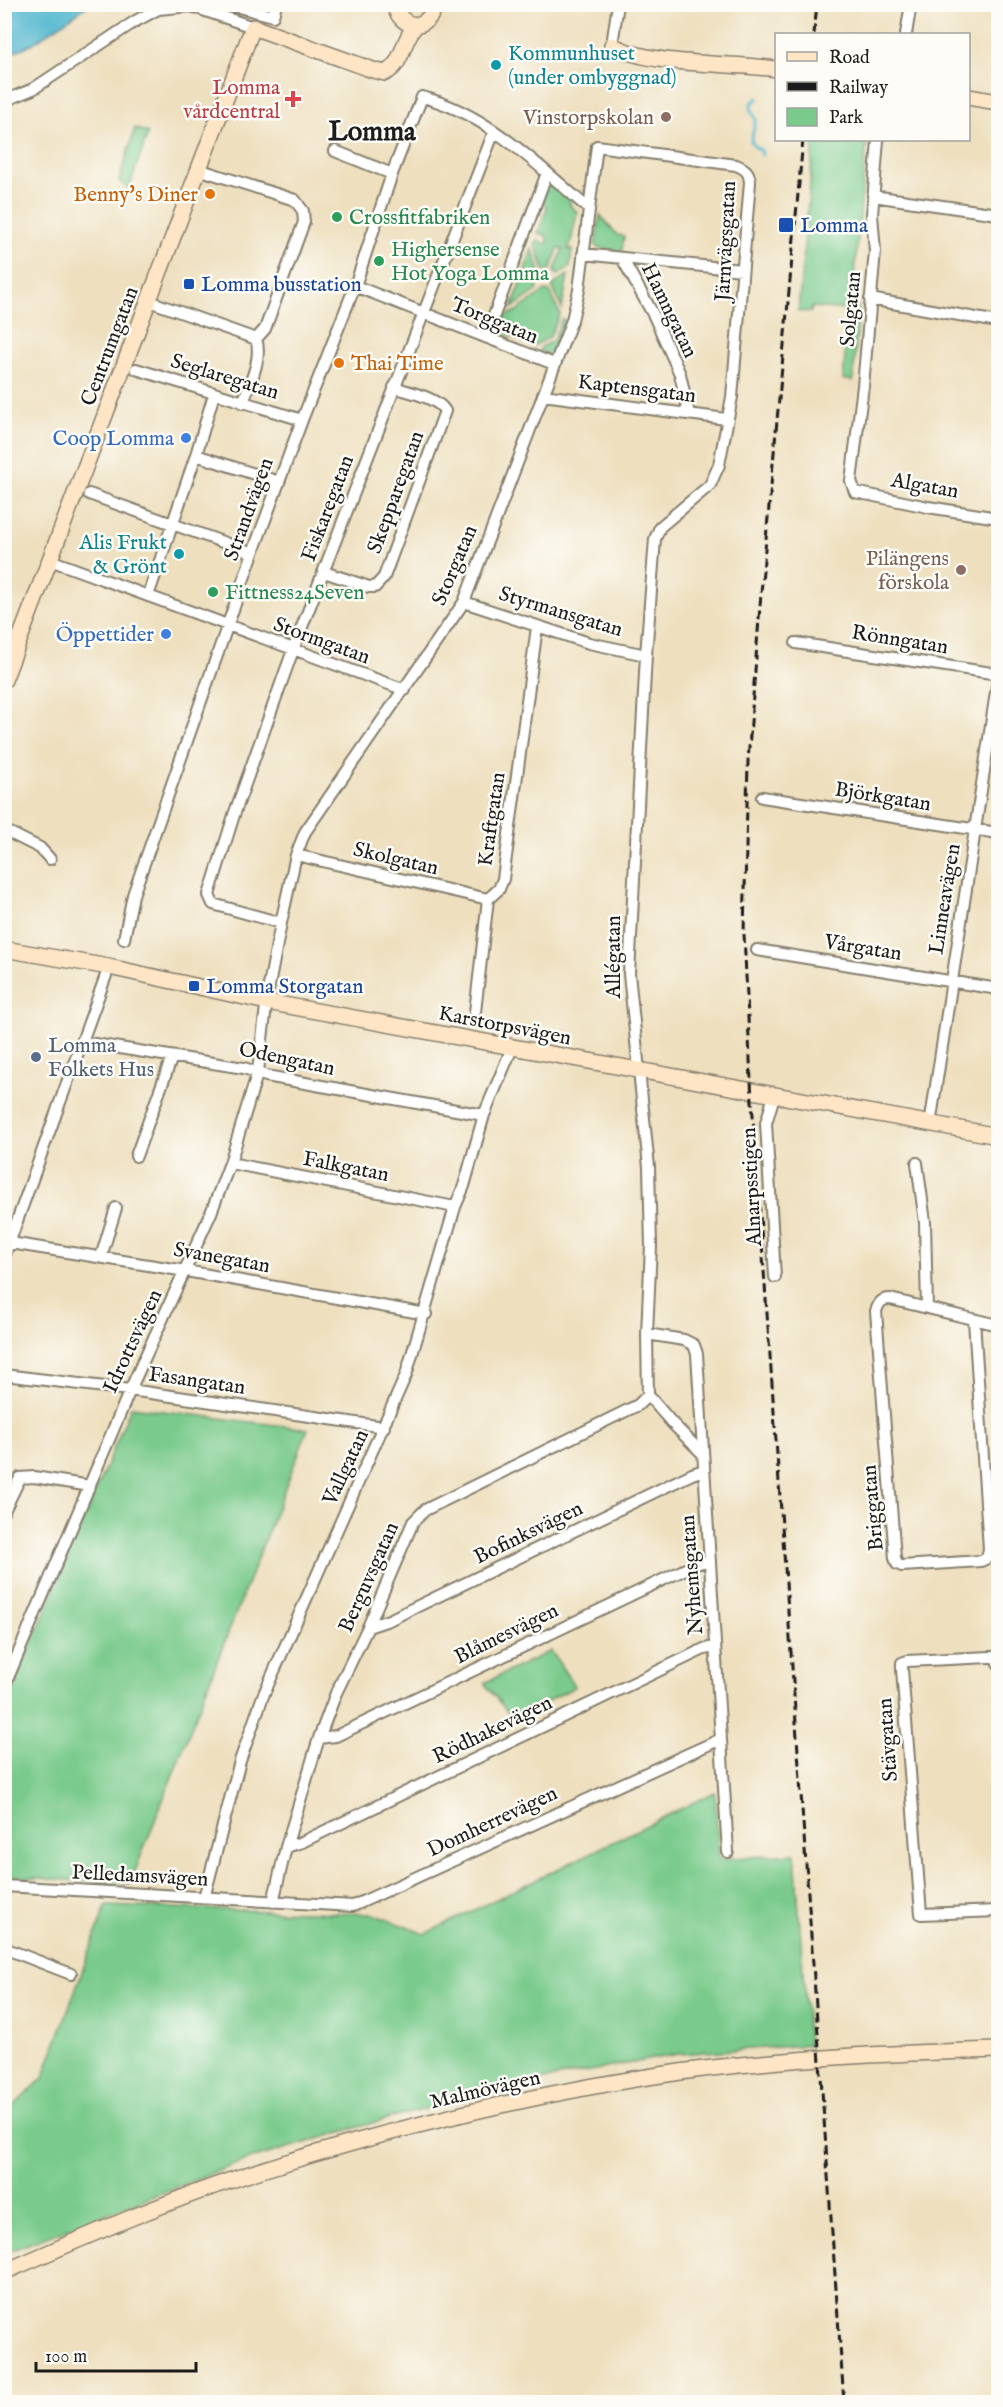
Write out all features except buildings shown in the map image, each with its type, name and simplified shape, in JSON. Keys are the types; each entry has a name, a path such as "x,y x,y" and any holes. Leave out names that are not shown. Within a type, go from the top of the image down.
{"street":[{"path":"227,4 273,16 276,4"},
{"path":"401,20 408,24 423,24 429,19 435,4"},
{"path":"618,4 612,45 637,54 686,62 775,69"},
{"path":"906,33 911,4"},
{"path":"394,5 401,20 403,45"},
{"path":"4,101 41,84 134,22 158,9 191,6 386,73 398,64 408,33 416,25"},
{"name":"Centrumgatan","path":"5,675 253,27"},
{"name":"Strandvägen","path":"124,939 133,896 227,626 302,420 355,286 392,174 422,97 436,100 498,134"},
{"path":"970,97 999,102"},
{"path":"498,134 519,148 588,208"},
{"name":"Fiskaregatan","path":"281,923 213,904 209,895 234,815 293,650 492,137 498,134"},
{"name":"Solgatan","path":"851,481 863,386 875,250 872,215 878,141"},
{"name":"Storgatan","path":"267,1002 296,855 305,832 464,602 572,320 579,290 597,146"},
{"name":"Järnvägsgatan","path":"597,146 736,165 744,168 749,174 741,311 732,397 719,465"},
{"path":"335,151 392,174"},
{"path":"198,169 295,200 303,211 304,222 265,329 256,339"},
{"path":"486,337 547,173"},
{"path":"873,196 999,214"},
{"path":"583,254 742,270"},
{"name":"Hamngatan","path":"622,258 654,316 680,374 688,414"},
{"name":"Torggatan","path":"355,286 554,364"},
{"path":"870,299 999,322"},
{"path":"149,301 256,339"},
{"path":"243,403 259,349 256,339"},
{"name":"Seglaregatan","path":"136,369 302,420"},
{"name":"Skepparegatan","path":"324,572 369,587 375,587 384,577 445,411 443,407 432,401 394,387"},
{"path":"148,596 196,455 214,394"},
{"name":"Kaptensgatan","path":"543,395 726,419"},
{"path":"196,455 279,482"},
{"name":"Allégatan","path":"648,1395 647,1334 651,1245 649,1167 628,974 646,655 655,539 660,527 710,484 719,465"},
{"name":"Algatan","path":"851,481 855,492 999,518"},
{"path":"89,494 253,553"},
{"name":"Stormgatan","path":"50,560 405,690"},
{"name":"Styrmansgatan","path":"464,602 589,643 646,655"},
{"name":"Kraftgatan","path":"475,1012 488,899 499,889 503,879 537,627"},
{"name":"Rönngatan","path":"796,643 999,674"},
{"name":"Linneavägen","path":"930,1125 999,679"},
{"name":"Björkgatan","path":"762,797 999,833"},
{"path":"4,830 40,848 50,859"},
{"name":"Skolgatan","path":"296,855 488,899"},
{"name":"Karstorpsvägen","path":"4,949 109,967 267,1002 999,1136"},
{"name":"Vårgatan","path":"757,950 999,989"},
{"path":"6,1251 109,967"},
{"name":"Idrottsvägen","path":"4,1687 130,1390 211,1213 230,1163 258,1071 267,1002"},
{"name":"Odengatan","path":"82,1042 258,1071 266,1076 484,1115"},
{"name":"Vallgatan","path":"204,1898 240,1761 263,1696 406,1375 484,1115 512,1048"},
{"path":"136,1156 172,1057"},
{"name":"Alnarpsstigen","path":"774,1096 766,1123 775,1277"},
{"name":"Falkgatan","path":"230,1163 455,1207"},
{"path":"916,1163 925,1222 927,1308 999,1325"},
{"path":"101,1257 116,1208"},
{"name":"Svanegatan","path":"6,1251 101,1257 186,1270 426,1314"},
{"name":"Briggatan","path":"927,1308 890,1299 882,1301 876,1311 895,1558 897,1564 902,1566 981,1561 987,1558 989,1549 974,1320"},
{"name":"Nyhemsgatan","path":"647,1334 684,1340 694,1345 697,1354 728,1852"},
{"name":"Fasangatan","path":"4,1375 130,1390 384,1427"},
{"path":"648,1395 703,1454"},
{"name":"Berguvsgatan","path":"273,1902 286,1847 319,1738 336,1693 368,1627 413,1522 425,1510 638,1405 648,1395"},
{"name":"Bofinksvägen","path":"368,1627 389,1620 704,1470"},
{"path":"4,1511 20,1478 34,1477 90,1486"},
{"name":"Blåmesvägen","path":"319,1738 336,1736 686,1569 710,1560"},
{"name":"Rödhakevägen","path":"286,1847 302,1842 704,1649 715,1647"},
{"name":"Stävgatan","path":"999,1663 996,1657 902,1663 921,1914 999,1911"},
{"name":"Domherrevägen","path":"273,1902 353,1906 721,1739"},
{"name":"Pelledamsvägen","path":"4,1886 273,1902"},
{"path":"4,1948 72,1974"},
{"name":"Malmövägen","path":"4,2272 196,2193 267,2169 428,2123 589,2087 680,2072 777,2061 860,2055 999,2050"}],"green space":[{"path":"135,128 148,133 129,189 119,181"},
{"path":"814,141 867,141 852,299 859,308 853,381 843,379 849,310 812,307 811,312 798,311"},
{"path":"547,182 552,183 570,198 570,205 577,212 568,249 572,250 570,267 558,275 554,272 563,249 558,249 550,271 544,270 535,244 537,239 545,244 548,243 546,235 538,233 547,208 542,200"},
{"path":"600,215 617,235 624,236 622,251 598,248 595,245"},
{"path":"532,249 540,271 536,280 538,290 512,308"},
{"path":"568,275 562,309 552,286"},
{"path":"545,291 550,292 560,314 549,338 533,346 500,332 507,325 504,316 515,312"},
{"path":"562,319 565,320 554,348 548,353 539,352 541,347 553,341"},
{"path":"131,1407 308,1429 130,1884 5,1876 5,1707"},
{"path":"551,1651 575,1687 513,1719 484,1683"},
{"path":"715,1792 719,1859 795,1854 808,2045 678,2054 523,2084 379,2121 244,2161 5,2253 5,2114 43,2078 106,1906 373,1914 425,1934"}],"water":[{"path":"4,5 89,5 32,44 5,56"}],"waterway":[{"path":"758,98 751,104 751,111 756,119 751,141 761,150 762,155"}],"railway":[{"path":"814,33 817,4"},
{"path":"803,141 761,593 748,761 744,934 752,1101 844,2402"}],"place":[{"name":"Kommunhuset (under ombyggnad)","path":"496,65"},
{"name":"Lomma vårdcentral","path":"293,99"},
{"name":"Vinstorpskolan","path":"666,117"},
{"name":"Benny's Diner","path":"210,194"},
{"name":"Crossfitfabriken","path":"337,217"},
{"name":"Lomma","path":"786,225"},
{"name":"Highersense Hot Yoga Lomma","path":"379,261"},
{"name":"Lomma busstation","path":"189,284"},
{"name":"Thai Time","path":"339,363"},
{"name":"Coop Lomma","path":"186,438"},
{"name":"Alis Frukt & Grönt","path":"179,554"},
{"name":"Pilängens förskola","path":"961,570"},
{"name":"Fittness24Seven","path":"213,592"},
{"name":"Öppettider","path":"166,634"},
{"name":"Lomma Storgatan","path":"194,986"},
{"name":"Lomma Folkets Hus","path":"36,1057"}],"district":[{"name":"Lomma","path":"372,131"}]}
